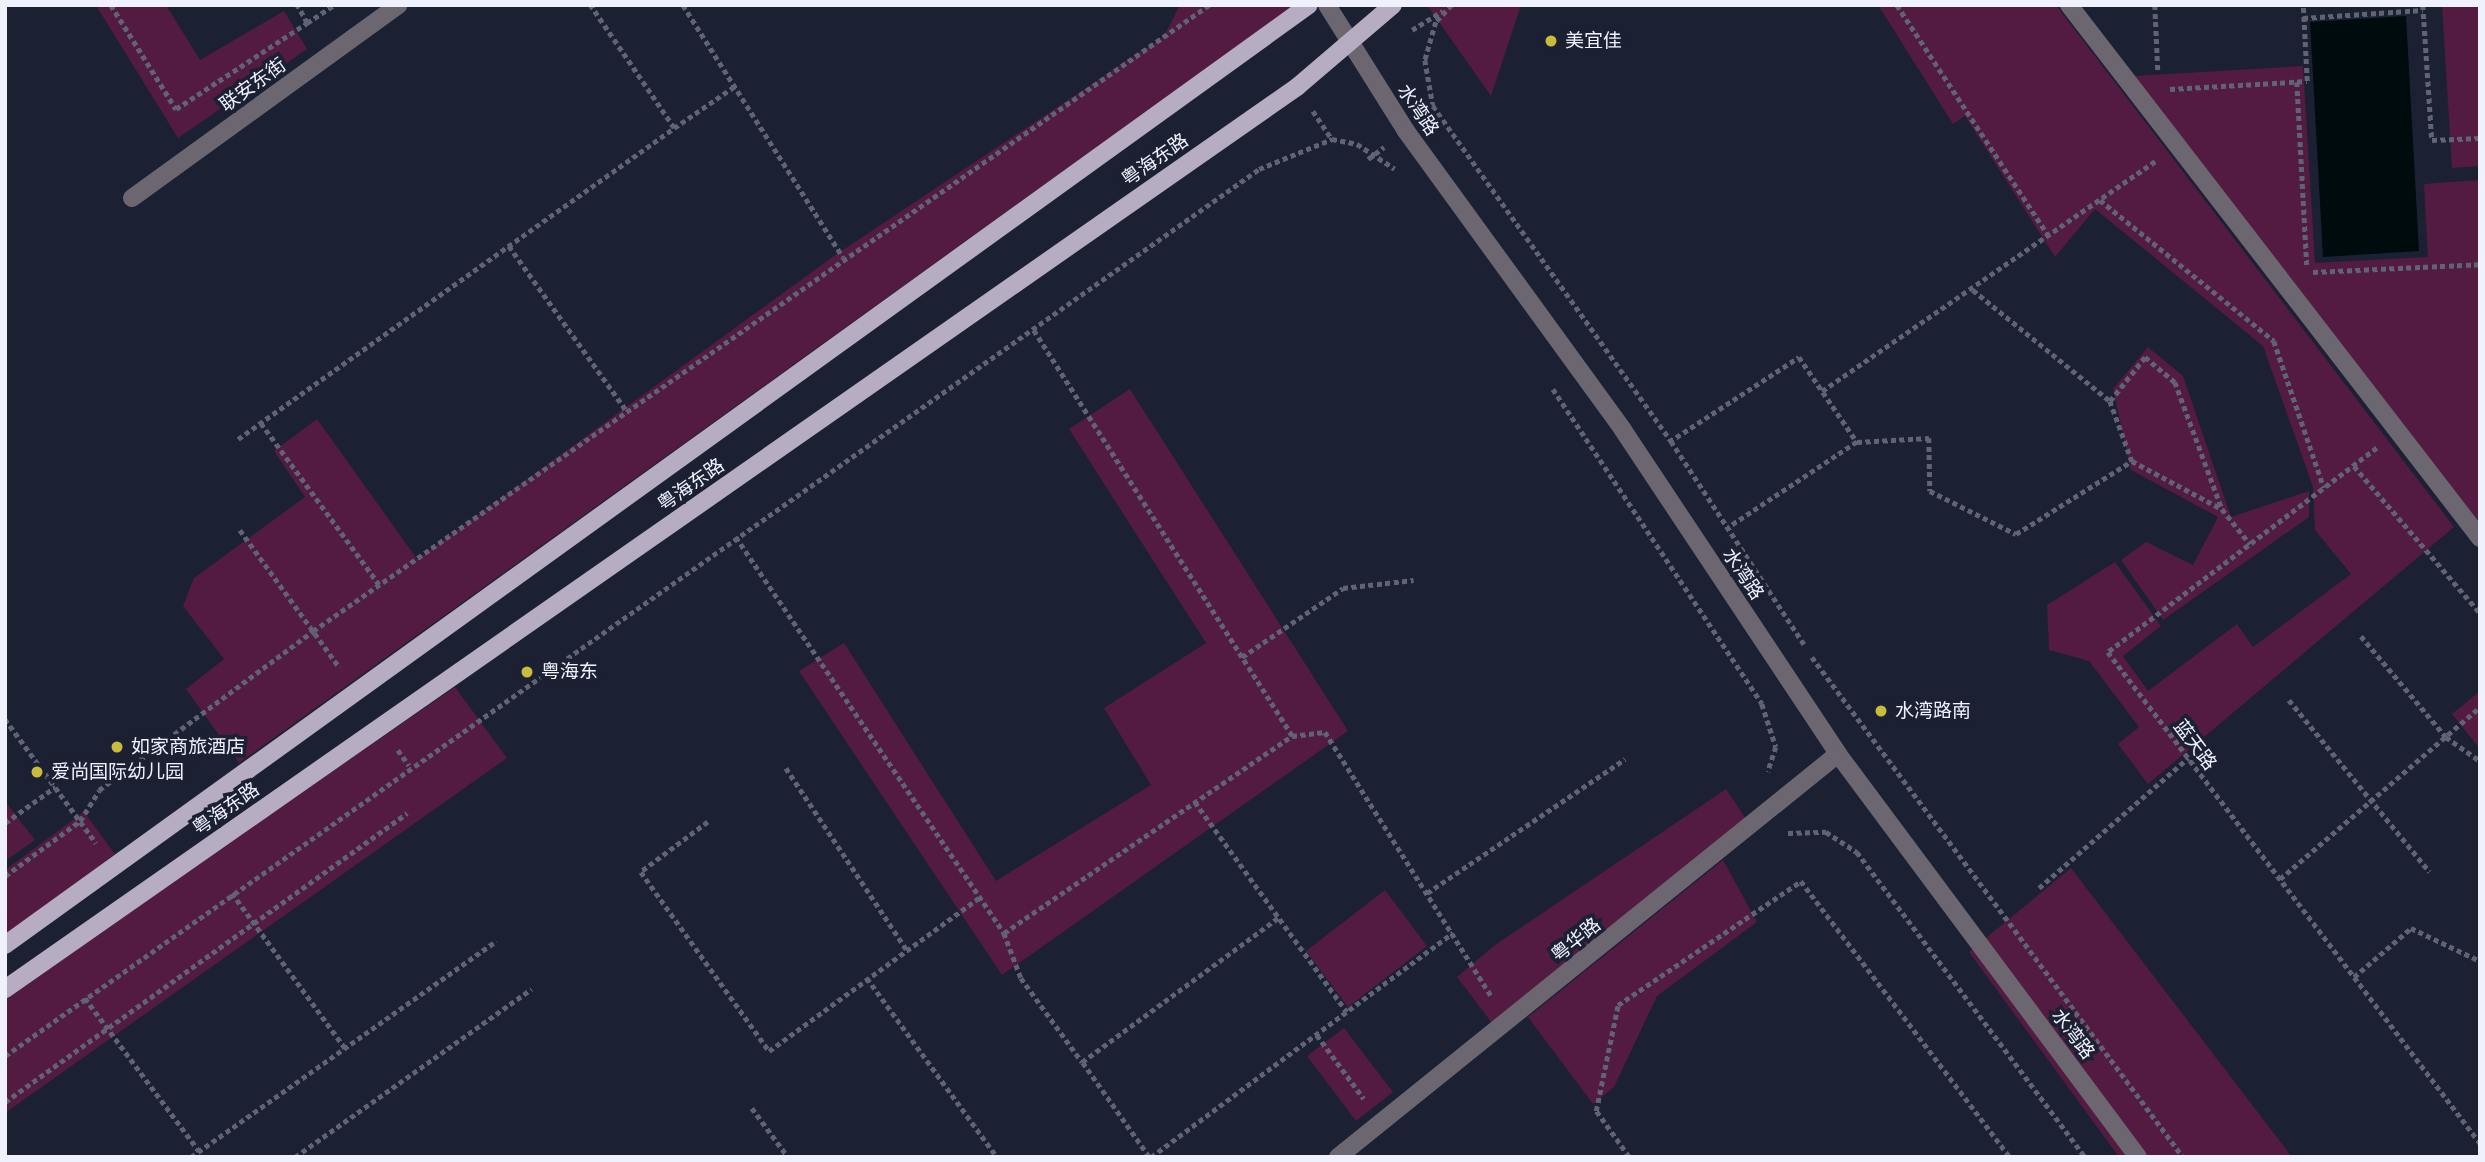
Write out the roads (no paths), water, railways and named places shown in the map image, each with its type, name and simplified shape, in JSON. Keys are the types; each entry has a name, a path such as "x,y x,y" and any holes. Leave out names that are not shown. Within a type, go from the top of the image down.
{"main road":[{"name":"粤海东路","path":"5,945 1309,5"},
{"name":"粤海东路","path":"5,989 1297,87 1393,5"}],"street":[{"name":"联安东街","path":"132,198 399,5"},
{"name":"水湾路","path":"1327,5 1348,43 1642,459 1838,754 2138,1157"},
{"path":"2069,5 2480,538"},
{"name":"粤华路","path":"1338,1157 1838,754"}],"place":[{"name":"美宜佳","path":"1551,41"},
{"name":"粤海东","path":"527,672"},
{"name":"水湾路南","path":"1881,711"},
{"name":"如家商旅酒店","path":"117,747"},
{"name":"爱尚国际幼儿园","path":"37,772"}]}
